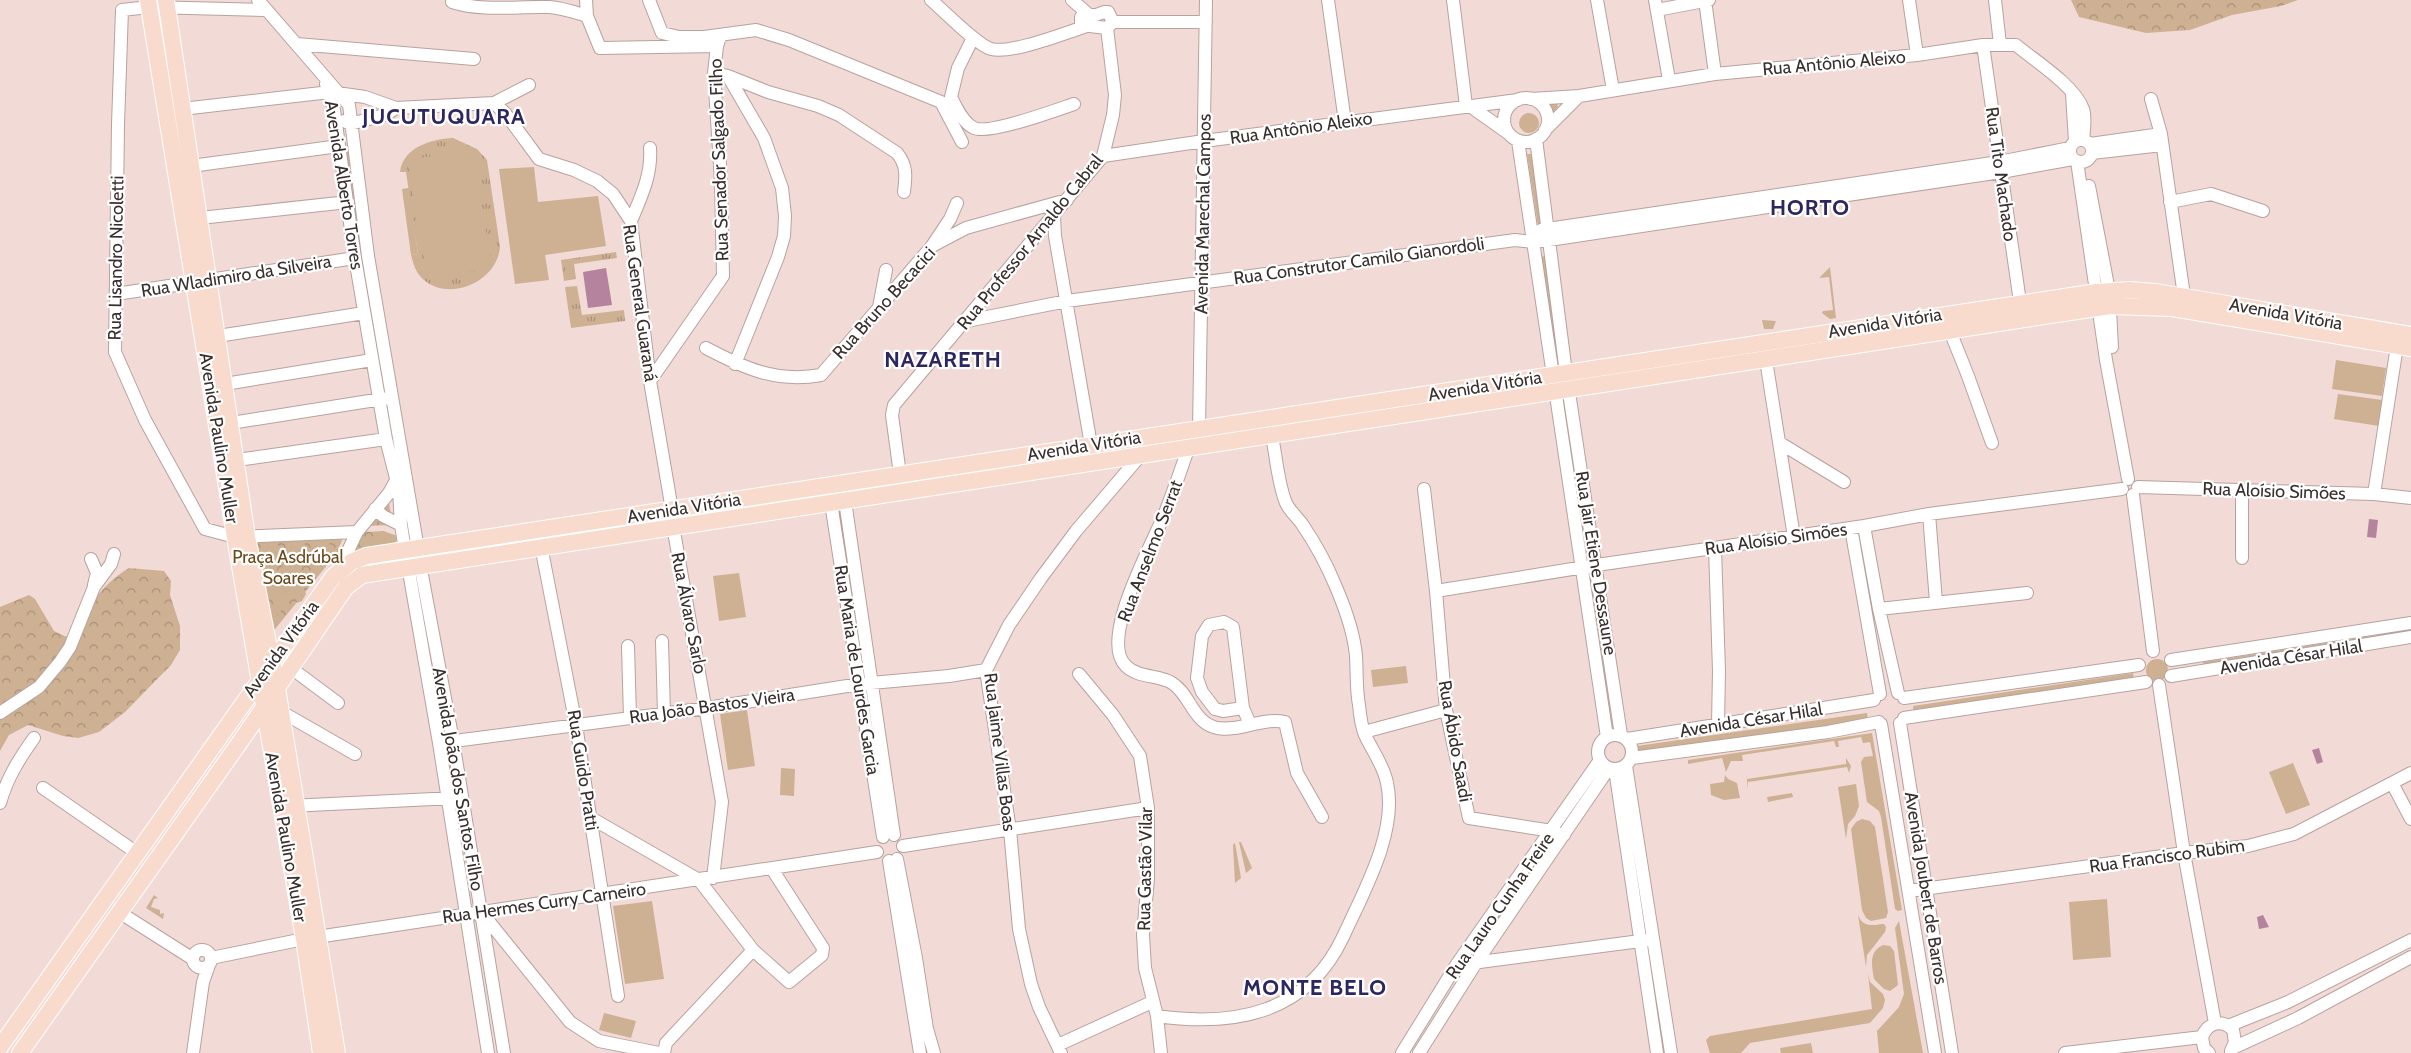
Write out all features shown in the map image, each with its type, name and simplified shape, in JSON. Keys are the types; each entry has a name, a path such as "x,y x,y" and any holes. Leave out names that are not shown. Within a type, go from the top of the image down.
{"main road":[{"name":"Avenida Paulino Muller","path":"149,4 202,280 241,537 260,678 272,709 311,938 326,1034 322,1053"},
{"name":"Avenida Paulino Muller","path":"166,4 200,218 202,280 218,336 237,460 241,537 277,688"},
{"name":"Avenida Vitória","path":"0,1047 260,678 338,572 358,559 413,557 541,546 1171,452 1950,332 2104,299 2128,290 2184,296 2411,335"},
{"name":"Avenida Vitória","path":"20,1053 240,742 272,709 277,688 350,582 362,575 413,557 672,510 2020,302 2104,299 2172,308 2404,347"},
{"path":"1171,452 1193,443 1198,436 1199,429"},
{"name":"Avenida Paulino Muller","path":"272,709 271,755 288,806"},
{"path":"240,742 257,744 271,755"},
{"name":"Avenida Paulino Muller","path":"326,1034 337,1053"}],"street":[{"path":"586,0 587,16 600,48 718,41"},
{"name":"Rua Senador Salgado Filho","path":"649,0 662,34 679,37 704,37 718,41 736,33 756,30 789,40 946,100"},
{"path":"932,0 974,38 990,49 1010,48 1093,26 1109,16"},
{"path":"1072,0 1086,13 1096,15 1206,22"},
{"name":"Avenida Marechal Campos","path":"1199,429 1203,283 1206,0"},
{"path":"1328,0 1344,122"},
{"path":"1452,0 1468,106 1513,137 1527,142 1541,135 1579,96"},
{"path":"1597,0 1613,90"},
{"path":"1705,0 1715,74"},
{"path":"1669,80 1656,5 1709,0"},
{"path":"1909,0 1917,55"},
{"path":"1995,0 2000,44"},
{"path":"452,2 485,9 550,7 568,9 587,16"},
{"name":"Rua Lisandro Nicoletti","path":"262,5 149,4 122,10 118,124 116,352 145,420 205,529 241,537 356,532"},
{"name":"Avenida Alberto Torres","path":"262,5 297,44 334,92 349,105 368,256 393,397 401,525 413,557"},
{"path":"1084,27 1081,25 1081,17 1086,13"},
{"name":"Rua Professor Arnaldo Cabral","path":"902,492 892,410 1103,156 1113,115 1115,95 1109,16"},
{"path":"962,142 946,100 958,68 974,38"},
{"name":"Rua Senador Salgado Filho","path":"650,381 723,276 721,181 714,73 718,41"},
{"path":"297,44 474,59"},
{"name":"Rua Antônio Aleixo","path":"1103,156 1468,106 1579,96 1715,74 1917,55 1983,45 2016,45 2072,91 2104,299 2106,360 2130,488 2153,652"},
{"name":"Rua Tito Machado","path":"1983,45 2020,302"},
{"path":"714,73 728,76 768,92 818,106 838,115 897,153 904,161 904,192"},
{"path":"728,76 764,138 782,188 785,216 784,236 778,257 736,364"},
{"path":"182,109 334,92 365,97 396,108 494,103 528,85"},
{"name":"Avenida Alberto Torres","path":"334,92 334,110 364,313 386,439 413,557"},
{"path":"2151,99 2162,140 2184,296"},
{"path":"946,100 974,128 984,129 1002,126 1074,104"},
{"path":"1559,374 1541,135 1548,122 1544,108 1524,100 1511,104 1504,118 1513,137 1562,392"},
{"name":"Rua General Guaraná","path":"494,103 505,113 539,159 574,170 597,181 613,194 631,221 650,381 672,510"},
{"path":"334,110 347,124 350,124 385,114 396,108"},
{"name":"Rua Construtor Camilo Gianordoli","path":"967,321 1067,301 1515,240 2000,167 2081,151 2162,140"},
{"path":"191,166 339,146"},
{"path":"631,221 647,184 651,164 650,148"},
{"path":"2170,202 2211,194 2263,211"},
{"name":"Rua Bruno Becacici","path":"706,348 752,371 793,378 821,375 932,246 974,225 1067,200"},
{"path":"200,218 348,202"},
{"path":"932,246 950,220 958,203"},
{"path":"1054,216 1055,236 1091,445"},
{"path":"1038,234 1055,236"},
{"name":"Rua Wladimiro da Silveira","path":"116,294 355,258"},
{"path":"878,310 886,270"},
{"path":"218,336 364,313"},
{"path":"1950,332 1992,443"},
{"path":"2374,494 2404,347"},
{"path":"225,384 372,360"},
{"path":"1766,360 1794,537"},
{"name":"Rua Jair Etiene Dessaune","path":"1562,392 1597,565 1624,737 1632,746 1616,764"},
{"name":"Rua Jair Etiene Dessaune","path":"1562,392 1606,737"},
{"path":"231,423 393,397"},
{"path":"1157,1016 1187,1021 1247,1016 1266,1011 1298,993 1319,975 1337,948 1367,886 1388,821 1390,805 1387,781 1364,732 1358,696 1356,654 1350,624 1336,587 1322,558 1302,524 1286,504 1272,436"},
{"path":"237,460 386,439"},
{"path":"1780,443 1844,482"},
{"name":"Rua Anselmo Serrat","path":"1188,449 1164,514 1132,588 1121,622 1118,649 1126,666 1138,673 1158,677 1174,684 1196,714 1207,724 1216,728 1229,729 1274,720 1285,722 1297,773 1322,817"},
{"name":"Rua Jaime Villas Boas","path":"1059,1049 1030,984 1016,910 1010,830 986,670 1008,625 1036,586 1076,531 1140,456"},
{"path":"1112,460 1117,485"},
{"name":"Rua Aloísio Simões","path":"1436,594 1583,567 1794,537 1929,514 2130,488 2374,494 2411,498"},
{"path":"338,572 356,532 375,508 398,489"},
{"name":"Rua Ábido Saadi","path":"1424,490 1436,594 1446,710 1469,818 1558,833"},
{"path":"2242,490 2242,558"},
{"name":"Rua Maria de Lourdes Garcia","path":"838,502 889,836"},
{"path":"375,508 383,516 401,525"},
{"path":"1929,514 1936,602"},
{"name":"Rua Álvaro Sarlo","path":"673,526 707,708 722,802 712,878"},
{"path":"1864,526 1879,608 1901,696 1907,708 1902,720"},
{"path":"1851,528 1877,697 1872,712 1880,723 1891,726 1902,720 2152,684 2165,683 2173,671 2171,660 2164,653 2153,652 2145,655 2139,665 2140,675 2152,684 2215,1023"},
{"name":"Rua Guido Pratti","path":"541,546 576,725 618,996"},
{"path":"1715,548 1719,671 1718,725"},
{"path":"94,587 111,564 114,554"},
{"name":"Avenida João dos Santos Filho","path":"413,557 452,741 504,1053"},
{"name":"Avenida João dos Santos Filho","path":"413,557 439,743 488,1053"},
{"path":"0,712 39,688 70,647 94,587 97,573 91,559"},
{"path":"1879,608 2027,593"},
{"path":"1243,708 1223,711 1214,708 1199,685 1197,678 1200,644 1204,629 1209,625 1224,622 1229,624 1235,632 1243,708 1250,724"},
{"name":"Avenida César Hilal","path":"2171,660 2411,623"},
{"name":"Avenida César Hilal","path":"2171,676 2411,638"},
{"path":"662,641 664,714"},
{"path":"628,646 630,718"},
{"path":"1877,697 1890,691 1901,696 2139,665"},
{"name":"Avenida Vitória","path":"291,668 338,703"},
{"name":"Rua João Bastos Vieira","path":"439,743 664,714 867,684 986,670"},
{"name":"Rua Gastão Vilar","path":"1079,674 1113,715 1140,752 1148,808 1148,879 1143,935 1145,968 1157,1016 1161,1053"},
{"name":"Avenida César Hilal","path":"1606,737 1624,737 1718,725 1877,697"},
{"path":"272,709 355,754"},
{"path":"1364,732 1446,710"},
{"name":"Avenida Joubert de Barros","path":"1902,720 1952,1053"},
{"name":"Avenida César Hilal","path":"1616,764 1880,723"},
{"name":"Avenida Joubert de Barros","path":"1880,723 1935,1053"},
{"path":"1606,737 1598,748 1616,764 1647,940 1671,1053"},
{"path":"0,803 3,790 15,766 34,738"},
{"name":"Rua Lauro Cunha Freire","path":"1402,1053 1457,964 1558,833 1616,764"},
{"name":"Rua Francisco Rubim","path":"1909,891 2248,846 2294,834 2411,773"},
{"path":"2392,783 2411,819"},
{"path":"44,788 137,853"},
{"path":"288,806 462,797"},
{"path":"903,846 1148,808"},
{"path":"591,818 699,880 754,950 790,982 822,955 823,948 772,869"},
{"name":"Rua Lauro Cunha Freire","path":"1419,1053 1558,833"},
{"path":"889,836 900,839 903,846 901,856 893,860 878,856 876,848 880,839 889,836"},
{"name":"Rua Hermes Curry Carneiro","path":"202,962 311,938 877,852"},
{"path":"893,860 920,1053"},
{"path":"893,860 916,958 927,1028 934,1053"},
{"path":"480,911 570,1022 599,1041 659,1053"},
{"path":"118,912 202,962 203,982 193,1053"},
{"path":"1457,964 1647,940"},
{"path":"1647,940 1657,1053"},
{"path":"2207,1053 2202,1042 2202,1036 2209,1026 2215,1023 2228,1026 2288,1002 2411,940"},
{"path":"664,1053 666,1043 754,950"},
{"path":"2231,1051 2298,1018 2411,957"},
{"path":"1059,1049 1152,1002"},
{"path":"2288,1002 2298,1018"},
{"path":"2228,1026 2235,1036 2231,1051"},
{"path":"2065,1053 2125,1049 2202,1036"}],"green space":[{"path":"2071,0 2298,0 2281,6 2232,15 2190,30 2146,33 2079,17"},
{"path":"1554,102 1557,103 1558,107 1549,117 1544,106"},
{"path":"1525,113 1533,113 1539,119 1539,127 1533,133 1525,133 1519,127 1519,119"},
{"path":"453,138 477,149 487,160 500,247 497,260 490,271 480,280 468,286 455,289 442,288 430,284 415,269 411,255 418,254 406,172 400,172 402,163 407,156 420,146 436,140"},
{"path":"344,144 348,151 354,185 352,187 368,292"},
{"path":"473,149 492,268 427,278 408,160"},
{"path":"1527,154 1532,154 1543,225 1538,226"},
{"path":"534,167 538,202 598,196 606,246 545,255 549,280 515,284 499,169"},
{"path":"409,188 418,254 411,255 402,189"},
{"path":"616,252 617,258 574,264 576,279 564,281 561,260"},
{"path":"1545,256 1561,354 1555,355 1540,257"},
{"path":"1830,267 1836,318 1830,319 1822,313 1823,311 1833,310 1829,277 1819,278"},
{"path":"577,286 582,315 624,310 625,321 571,328 565,287"},
{"path":"1762,320 1776,321 1773,329 1764,329"},
{"path":"2336,360 2386,368 2382,396 2332,389"},
{"path":"2338,394 2382,400 2379,426 2334,419"},
{"path":"387,502 389,503 392,521 390,525 367,526"},
{"path":"381,531 395,535 397,539 395,543 372,547 372,542"},
{"name":"Praça Asdrúbal Soares","path":"384,531 395,536 396,547 337,559 328,564 271,634 255,542 341,538 342,541 338,549 347,549 365,532"},
{"path":"319,541 333,545 332,552 319,553 311,550 310,542"},
{"path":"271,542 278,545 281,552 278,559 271,562 264,559 261,552 264,545"},
{"path":"295,542 305,542 305,549 287,553"},
{"path":"293,553 301,553 304,562 297,570 294,578 290,580 283,573 282,566 286,557"},
{"path":"317,566 322,568 314,581 309,582 306,576"},
{"path":"129,568 164,571 171,581 170,595 180,626 180,650 171,665 125,712 99,732 78,738 63,736 28,725 9,735 0,751 0,607 29,595 35,599 54,631 71,639 95,599 109,583"},
{"path":"739,573 746,617 719,621 713,576"},
{"path":"285,585 286,588 280,615 275,614 272,587"},
{"path":"303,587 306,594 302,601 297,603 296,593"},
{"path":"2411,630 2411,637 2204,669 2203,662"},
{"path":"2157,659 2165,662 2168,670 2165,678 2157,681 2149,678 2146,670 2149,662"},
{"path":"1406,666 1408,683 1373,687 1371,670"},
{"path":"2133,673 2134,681 1914,714 1913,706"},
{"path":"747,710 755,766 728,770 720,714"},
{"path":"1867,713 1868,721 1638,754 1637,746"},
{"path":"1872,733 1902,910 1898,911 1895,909 1881,817 1879,811 1867,802 1861,762 1864,757 1873,756 1870,742 1863,743 1861,737 1838,741 1839,747 1836,747 1834,741 1742,755 1743,761 1731,761 1726,772 1722,758 1688,764 1688,760"},
{"path":"1846,758 1851,766 1849,773 1847,767 1748,782 1748,789 1746,772 1747,779 1846,764"},
{"path":"2293,763 2310,805 2286,814 2269,772"},
{"path":"781,768 795,769 794,796 780,795"},
{"path":"1725,775 1728,779 1737,783 1740,798 1724,800 1711,795 1710,784 1724,782"},
{"path":"1856,784 1859,806 1855,816 1848,824 1846,839 1838,787"},
{"path":"1792,793 1793,797 1768,802 1767,797"},
{"path":"1862,819 1870,821 1875,827 1888,912 1886,918 1871,921 1866,918 1862,910 1851,829 1856,822"},
{"path":"1239,842 1241,842 1252,868 1246,873"},
{"path":"1235,843 1241,878 1235,883 1233,845"},
{"path":"154,895 158,898 154,899 151,907 160,910 160,914 164,913 163,919 146,908"},
{"path":"2107,899 2111,957 2073,960 2069,902"},
{"path":"652,901 664,979 625,984 613,906"},
{"path":"1858,915 1865,924 1884,924 1886,927 1885,932 1867,955 1866,967"},
{"path":"1899,921 1923,1053 1879,1053 1877,1031 1899,1007 1904,994 1895,928"},
{"path":"1883,945 1890,946 1894,951 1898,985 1890,991 1884,989 1874,979 1873,974 1873,955"},
{"path":"1868,974 1870,982 1883,994 1885,1000 1883,1008 1870,1023 1750,1043 1741,1053 1710,1053 1706,1040 1710,1036 1872,1009"},
{"path":"604,1013 636,1021 631,1038 599,1030"},
{"path":"1811,1043 1813,1053 1781,1053 1780,1048"}],"shaded area":[{"path":"606,268 612,305 588,308 583,272"},
{"path":"2369,519 2378,520 2376,538 2367,537"},
{"path":"2319,748 2323,762 2317,764 2312,750"},
{"path":"2263,915 2269,927 2259,929 2257,917"}],"district":[{"name":"JUCUTUQUARA","path":"444,116"},
{"name":"HORTO","path":"1810,207"},
{"name":"NAZARETH","path":"943,359"},
{"name":"MONTE BELO","path":"1315,987"}]}
